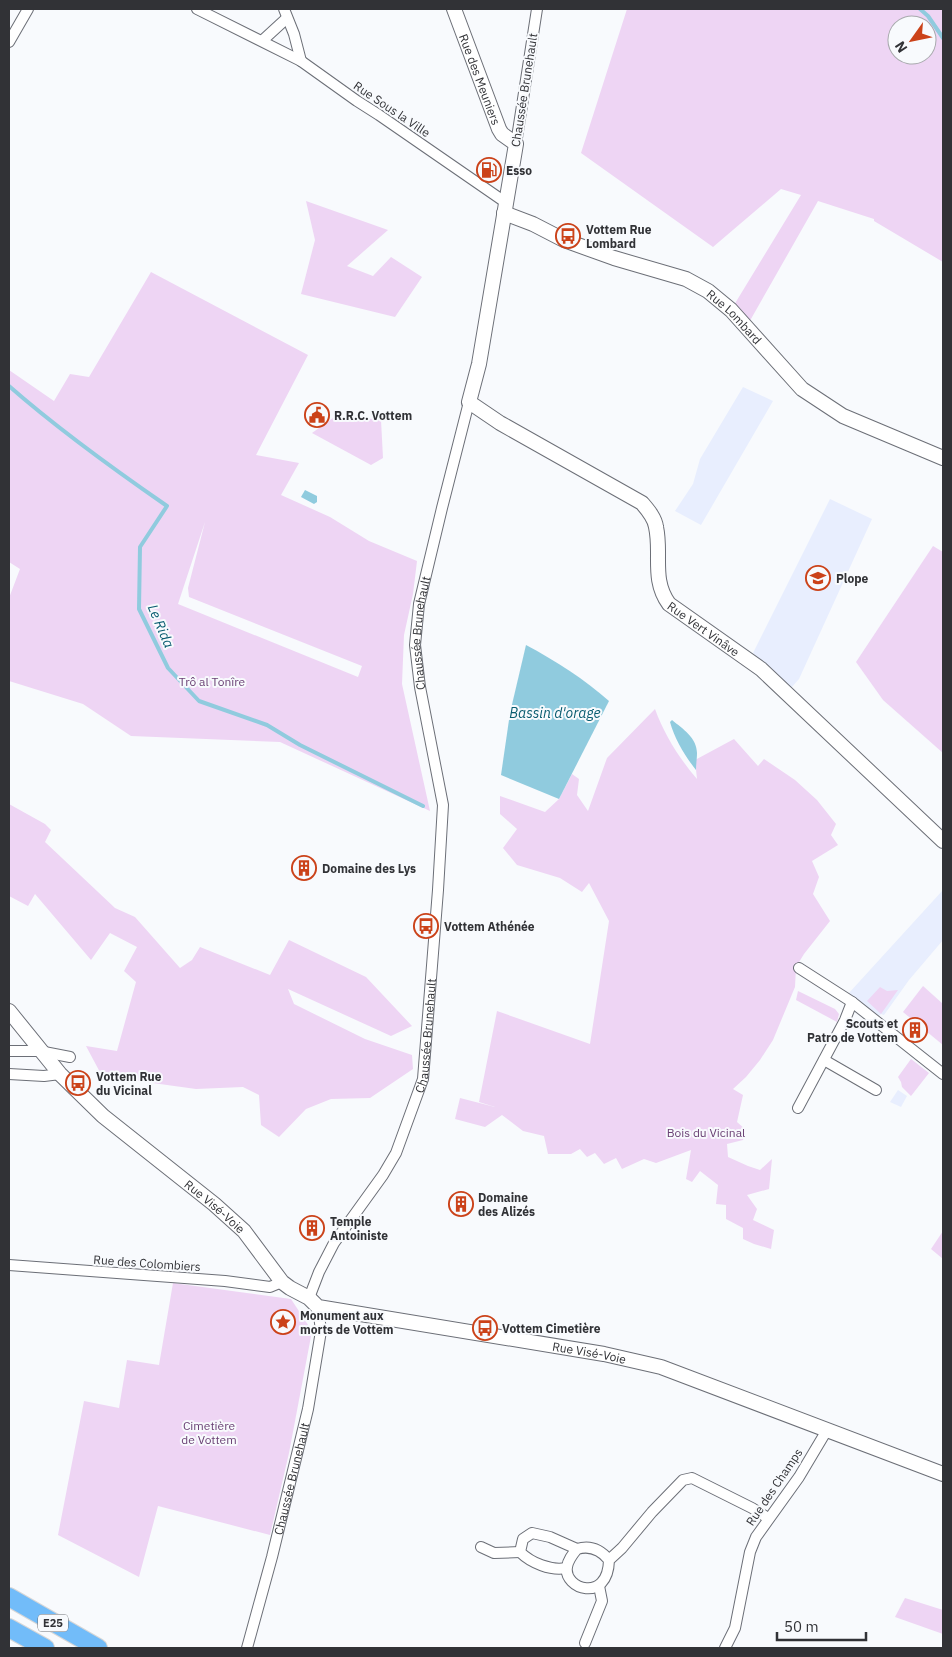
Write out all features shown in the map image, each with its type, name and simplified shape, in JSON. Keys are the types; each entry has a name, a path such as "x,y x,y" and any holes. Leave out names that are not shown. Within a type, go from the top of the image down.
{"highway":[{"name":"E25","path":"9,1597 98,1648"},
{"name":"E25","path":"9,1628 45,1648"}],"street":[{"path":"9,42 28,9"},
{"name":"Rue Sous la Ville","path":"198,9 301,60 505,207"},
{"name":"Rue des Meuniers","path":"454,9 499,130 516,144"},
{"name":"Chaussée Brunehault","path":"247,1648 272,1557 308,1409 321,1331 314,1302 319,1272 334,1243 383,1175 396,1153 423,1079 438,898 443,805 420,687 415,645 421,595 479,364 537,9"},
{"path":"263,40 286,13 301,60"},
{"name":"Rue Lombard","path":"505,207 564,240 614,258 686,279 708,291 731,310 802,389 843,416 943,458"},
{"name":"Rue Vert Vinâve","path":"469,402 500,423 642,503 650,512 656,525 659,586 669,604 761,669 943,841"},
{"path":"799,968 852,1002 943,1074"},
{"path":"798,1108 845,1020 852,1002"},
{"name":"Rue Visé-Voie","path":"9,1011 60,1074 103,1116 214,1204 244,1231 282,1282 314,1302 604,1354 661,1367 943,1474"},
{"path":"9,1051 39,1050 70,1057"},
{"path":"824,1060 876,1090"},
{"path":"9,1074 44,1076 60,1074"},
{"name":"Rue des Colombiers","path":"9,1265 225,1281 270,1287 282,1282"},
{"name":"Rue des Champs","path":"725,1648 735,1628 750,1552 756,1537 799,1477 827,1430"},
{"path":"576,1550 566,1568 568,1577 578,1586 590,1589 599,1586 606,1578 609,1560 683,1480 692,1478 768,1518"},
{"path":"520,1552 523,1539 532,1533 550,1537 576,1550 591,1547 602,1552 609,1560"},
{"path":"481,1548 494,1553 520,1552"},
{"path":"520,1552 527,1560 558,1570 566,1568"},
{"path":"585,1644 602,1601 599,1586"}],"shaded area":[{"path":"743,387 773,401 701,525 675,511 693,484 700,459"},
{"name":"Plope","path":"830,499 872,519 799,679 791,688 753,653"},
{"path":"943,890 943,940 909,980 884,1015 881,1014 879,1016 849,993"},
{"path":"898,1090 907,1096 901,1107 890,1102"}],"green space":[{"path":"627,9 943,9 943,262 874,221 874,219 818,201 747,326 731,310 801,195 781,189 713,247 581,153"},
{"path":"306,201 388,230 347,266 373,276 391,257 422,277 395,317 301,294 315,240"},
{"name":"Trô al Tonîre","path":"151,272 308,355 256,455 299,463 281,495 330,517 369,541 417,561 413,594 404,635 402,684 430,811 280,742 131,736 83,704 9,681 9,598 20,569 9,562 9,370 54,401 70,374 89,377","holes":["205,522 188,588 189,597 362,666 358,677 178,604"]},
{"path":"355,417 381,420 383,458 371,465 312,433 333,418"},
{"path":"933,546 943,552 943,753 883,700 856,662"},
{"name":"Bois du Vicinal","path":"655,709 673,746 697,779 695,760 734,739 758,766 764,759 795,780 817,800 836,824 831,835 838,845 812,861 819,877 813,894 830,921 796,967 795,987 773,1040 760,1060 733,1089 743,1095 737,1122 746,1130 743,1140 727,1144 728,1157 760,1170 772,1159 769,1189 747,1195 757,1209 753,1220 774,1230 771,1249 743,1239 743,1228 726,1219 726,1205 716,1204 718,1185 700,1171 692,1182 686,1179 691,1150 656,1163 644,1159 622,1169 616,1158 604,1164 595,1153 587,1157 580,1149 571,1154 548,1154 544,1136 523,1131 502,1115 485,1127 455,1119 460,1098 495,1107 479,1102 497,1011 590,1044 609,921 589,883 582,892 560,878 517,865 503,848 517,829 500,814 500,796 545,812 559,799 572,774 579,779 577,795 588,811 607,758"},
{"path":"9,804 45,824 51,830 45,842 115,908 135,917 180,968 192,960 200,947 270,975 289,940 366,977 412,1026 391,1036 288,989 294,1004 365,1039 412,1055 413,1069 370,1098 331,1099 306,1109 279,1137 261,1125 259,1095 243,1087 196,1089 102,1076 86,1046 117,1051 136,982 124,971 137,947 110,933 91,960 35,894 28,906 9,896"},
{"path":"923,986 943,1004 943,1045 903,1012"},
{"path":"880,987 887,991 898,990 881,1014 867,1001"},
{"path":"798,991 835,1009 839,1014 837,1022 796,1000"},
{"path":"911,1059 929,1073 911,1096 902,1087 898,1077"},
{"path":"943,1231 943,1259 931,1249"},
{"name":"Cimetière de Vottem","path":"173,1283 291,1299 312,1331 289,1453 270,1535 158,1506 139,1577 58,1535 84,1401 119,1408 127,1360 159,1365"},
{"path":"905,1598 943,1610 943,1634 895,1617"}],"water":[{"path":"305,490 317,496 317,502 314,504 301,497"},
{"name":"Bassin d'orage","path":"526,645 590,685 609,701 559,799 501,775 510,713"},
{"path":"672,720 689,734 695,743 697,753 696,770 684,753 672,729 670,722"}],"waterway":[{"path":"920,9 928,16 943,38"},
{"name":"Le Rida","path":"9,386 86,448 167,506 140,547 139,609 168,668 199,701 267,725 300,745 423,806"}],"place":[{"name":"Esso","path":"489,170"},
{"name":"Vottem Rue Lombard","path":"568,236"},
{"name":"R.R.C. Vottem","path":"317,415"},
{"name":"Plope","path":"818,578"},
{"name":"Domaine des Lys","path":"304,868"},
{"name":"Vottem Athénée","path":"426,926"},
{"name":"Scouts et Patro de Vottem","path":"915,1030"},
{"name":"Vottem Rue du Vicinal","path":"78,1083"},
{"name":"Domaine des Alizés","path":"461,1204"},
{"name":"Temple Antoiniste","path":"312,1228"},
{"name":"Monument aux morts de Vottem","path":"283,1322"},
{"name":"Vottem Cimetière","path":"485,1328"}]}
